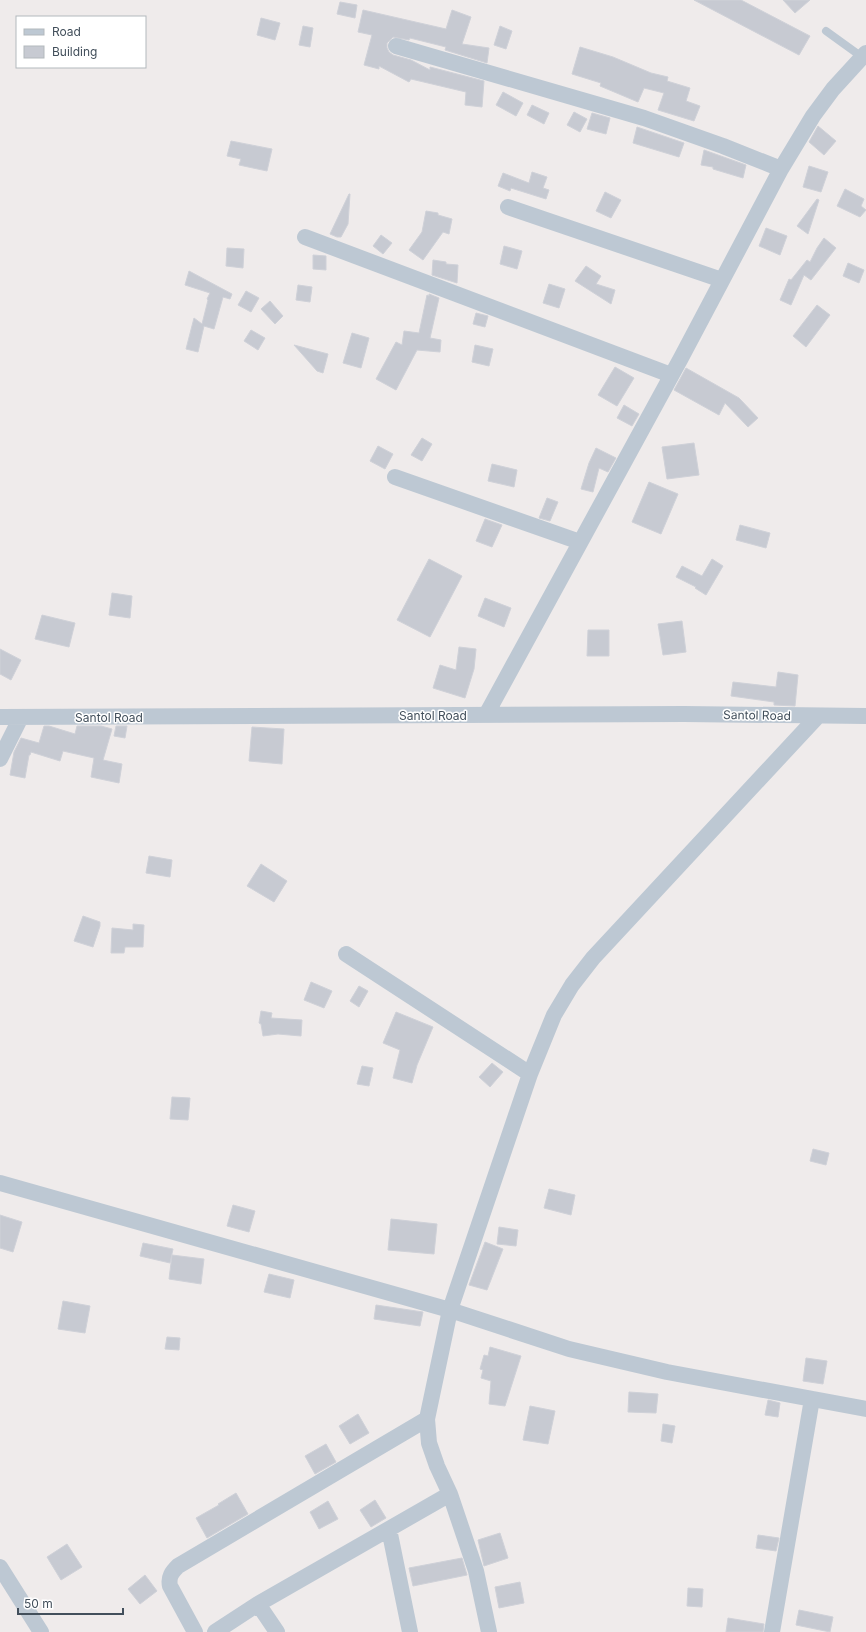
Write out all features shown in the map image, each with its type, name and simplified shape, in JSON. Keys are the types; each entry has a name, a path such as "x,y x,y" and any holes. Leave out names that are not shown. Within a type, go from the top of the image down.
{"street":[{"path":"396,46 644,118 723,146 781,169"},
{"path":"486,715 671,376 781,169 833,88 864,55"},
{"path":"508,207 722,280"},
{"path":"305,238 671,376"},
{"path":"395,477 580,542"},
{"name":"Santol Road","path":"0,717 684,714 866,716"},
{"path":"489,1632 476,1571 450,1494 437,1466 429,1443 426,1419 450,1310 530,1074 554,1015 572,985 593,958 818,716"},
{"path":"0,759 21,717"},
{"path":"346,954 530,1074"},
{"path":"0,1183 450,1310 577,1351 667,1372 866,1408"},
{"path":"772,1632 812,1399"},
{"path":"195,1632 170,1586 170,1576 178,1566 426,1419"},
{"path":"215,1632 258,1604 450,1494"},
{"path":"388,1529 410,1632"},
{"path":"0,1567 41,1632"},
{"path":"258,1604 277,1632"}],"lane":[{"path":"826,31 864,55"}],"building":[{"path":"694,0 741,0 810,36 799,55"},
{"path":"783,0 810,0 795,13"},
{"path":"340,2 357,5 355,18 337,14"},
{"path":"363,10 446,29 452,10 471,17 462,44 489,48 487,63 445,50 446,47 410,38 409,40 393,37 387,43 387,48 393,55 411,60 430,70 430,67 484,81 482,107 465,105 466,92 411,79 409,82 379,66 379,69 364,65 372,35 358,32"},
{"path":"261,18 280,23 275,40 257,35"},
{"path":"303,26 313,28 310,47 299,45"},
{"path":"500,26 512,31 506,49 494,45"},
{"path":"580,47 613,57 651,73 668,77 667,81 690,88 686,101 700,106 694,121 658,110 664,93 644,88 638,102 600,86 601,83 572,74"},
{"path":"503,92 523,103 516,116 496,105"},
{"path":"532,105 549,113 544,124 527,115"},
{"path":"574,112 587,119 580,132 567,125"},
{"path":"592,113 610,118 606,134 587,129"},
{"path":"818,126 836,141 824,155 809,142"},
{"path":"637,127 684,143 679,157 633,143"},
{"path":"231,141 272,149 267,171 239,165 241,159 227,156"},
{"path":"704,150 746,165 743,178 713,169 713,167 701,165"},
{"path":"809,166 828,172 821,192 803,187"},
{"path":"532,172 547,177 543,188 549,190 546,199 511,188 510,191 498,186 503,173 529,183"},
{"path":"845,189 864,199 861,206 866,210 860,217 837,206"},
{"path":"605,192 621,200 611,218 596,211"},
{"path":"349,194 348,224 341,237 337,237 330,234"},
{"path":"817,199 819,200 808,234 797,226"},
{"path":"426,211 438,213 438,215 452,219 449,234 443,232 423,260 409,250 422,232"},
{"path":"766,228 787,236 780,255 759,246"},
{"path":"381,235 392,243 383,254 373,246"},
{"path":"824,238 836,248 811,280 804,275 791,305 780,300 789,279 791,280 807,260 810,262"},
{"path":"504,246 522,251 517,269 500,264"},
{"path":"227,248 244,249 243,268 226,266"},
{"path":"313,255 326,256 326,270 313,269"},
{"path":"433,260 446,262 446,264 458,265 457,283 432,275"},
{"path":"848,263 864,270 859,283 843,276"},
{"path":"586,266 601,276 596,284 615,290 611,304 575,281"},
{"path":"189,271 232,294 230,299 223,297 214,329 204,326 198,352 186,349 194,318 202,324 207,299 210,293 185,285"},
{"path":"549,284 565,289 559,308 543,303"},
{"path":"298,285 312,287 310,302 296,300"},
{"path":"246,291 259,298 251,312 238,305"},
{"path":"429,294 439,298 430,338 441,340 440,352 417,350 396,390 376,379 396,342 402,345 404,331 419,333 427,295 429,296"},
{"path":"270,301 283,316 275,324 261,309"},
{"path":"817,305 830,315 806,347 793,336"},
{"path":"476,313 488,316 485,327 473,324"},
{"path":"251,330 265,338 258,350 244,341"},
{"path":"352,333 369,338 361,368 343,363"},
{"path":"294,345 328,354 323,373 317,371"},
{"path":"475,345 493,349 489,366 472,362"},
{"path":"615,367 634,378 617,406 598,395"},
{"path":"686,368 739,398 758,418 748,427 725,403 719,415 674,390"},
{"path":"624,405 639,414 632,426 617,418"},
{"path":"422,438 432,444 422,461 411,455"},
{"path":"694,443 699,475 667,479 662,447"},
{"path":"378,446 393,454 385,469 370,461"},
{"path":"596,448 616,458 608,472 599,468 593,492 581,489 589,463"},
{"path":"492,464 517,470 514,487 488,481"},
{"path":"649,482 678,494 661,534 632,522"},
{"path":"547,498 558,502 550,521 539,518"},
{"path":"485,519 502,525 492,547 476,541"},
{"path":"740,525 770,533 766,548 736,540"},
{"path":"429,559 462,576 430,637 397,620"},
{"path":"712,559 723,566 706,595 695,588 696,587 676,577 682,566 702,576"},
{"path":"112,593 132,596 130,618 109,615"},
{"path":"485,598 511,608 504,627 478,616"},
{"path":"42,615 75,623 69,647 35,639"},
{"path":"682,621 686,652 663,655 658,624"},
{"path":"588,630 609,630 609,656 587,656"},
{"path":"459,647 476,649 474,669 465,698 433,688 440,665 456,670"},
{"path":"0,649 21,660 11,680 0,674"},
{"path":"778,672 798,675 795,706 774,705 774,702 731,696 733,682 776,687"},
{"path":"44,726 49,726 75,734 77,726 101,726 112,729 103,760 122,764 119,783 91,777 94,758 63,751 60,761 31,752 29,755 25,778 10,775 14,752 21,738 39,743"},
{"path":"116,726 127,726 125,738 114,736"},
{"path":"252,727 284,729 282,764 249,761"},
{"path":"149,856 172,860 170,877 146,873"},
{"path":"261,864 287,881 274,902 247,886"},
{"path":"83,916 100,922 93,947 74,941"},
{"path":"133,924 144,925 143,947 125,947 124,953 111,953 112,928 133,930"},
{"path":"311,982 332,991 324,1008 304,1000"},
{"path":"359,986 368,991 359,1007 350,1001"},
{"path":"261,1011 272,1013 271,1018 302,1020 301,1036 278,1034 263,1036 261,1024 259,1023"},
{"path":"396,1012 433,1027 417,1065 412,1083 393,1078 400,1050 383,1043"},
{"path":"492,1063 503,1072 490,1087 479,1077"},
{"path":"362,1066 373,1068 369,1086 357,1084"},
{"path":"172,1097 190,1098 188,1120 170,1119"},
{"path":"813,1149 829,1153 826,1165 810,1161"},
{"path":"549,1189 575,1195 571,1215 544,1208"},
{"path":"233,1205 255,1211 249,1232 227,1226"},
{"path":"0,1215 22,1222 13,1252 0,1248"},
{"path":"391,1219 437,1224 434,1254 388,1250"},
{"path":"499,1227 518,1230 516,1246 497,1244"},
{"path":"485,1242 503,1249 487,1290 469,1285"},
{"path":"143,1243 173,1249 170,1263 140,1256"},
{"path":"172,1255 204,1259 201,1284 169,1279"},
{"path":"269,1274 294,1280 290,1298 264,1292"},
{"path":"63,1301 90,1306 85,1333 58,1329"},
{"path":"376,1305 423,1312 420,1326 374,1319"},
{"path":"167,1337 180,1338 179,1350 165,1349"},
{"path":"490,1347 521,1356 505,1406 489,1404 491,1381 481,1378 483,1370 480,1369 484,1355 488,1356"},
{"path":"806,1358 827,1361 823,1384 803,1381"},
{"path":"629,1392 658,1394 656,1413 628,1412"},
{"path":"768,1400 780,1403 778,1417 765,1415"},
{"path":"530,1406 555,1411 548,1444 523,1440"},
{"path":"358,1414 369,1433 350,1444 339,1426"},
{"path":"663,1424 675,1426 672,1443 661,1441"},
{"path":"326,1444 336,1462 315,1474 305,1456"},
{"path":"236,1493 248,1514 207,1538 196,1518"},
{"path":"375,1500 386,1518 371,1527 360,1510"},
{"path":"328,1501 338,1519 319,1529 310,1512"},
{"path":"500,1533 508,1558 484,1566 478,1540"},
{"path":"758,1535 779,1538 776,1551 756,1548"},
{"path":"67,1544 82,1567 61,1580 47,1557"},
{"path":"462,1558 467,1575 413,1586 409,1568"},
{"path":"145,1575 157,1591 140,1604 128,1589"},
{"path":"520,1582 524,1603 499,1608 495,1587"},
{"path":"688,1588 703,1589 702,1607 687,1606"},
{"path":"799,1610 833,1617 830,1632 796,1625"},
{"path":"728,1618 764,1624 763,1632 726,1632"}]}
